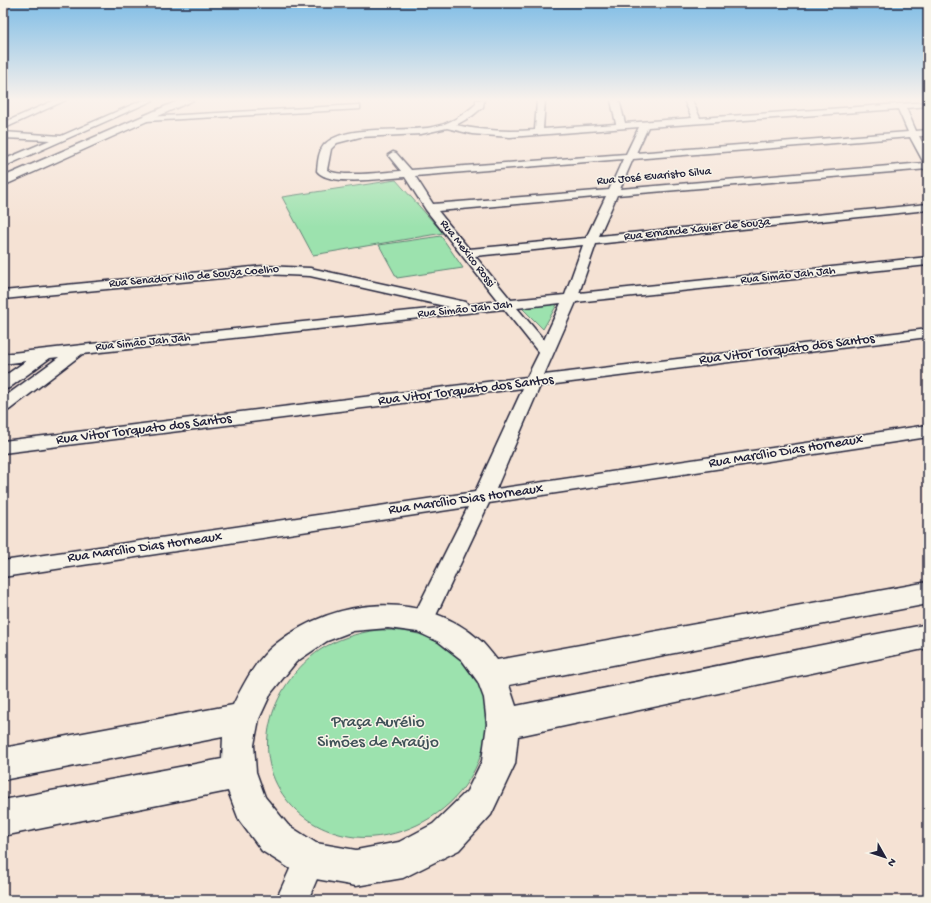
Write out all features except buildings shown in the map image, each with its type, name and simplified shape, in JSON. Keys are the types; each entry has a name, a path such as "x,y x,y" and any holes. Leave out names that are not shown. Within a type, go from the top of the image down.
{"main road":[{"path":"3,182 93,142"},
{"path":"490,675 928,592"},
{"path":"388,616 422,621 455,637 472,651 490,675 499,698 503,724 498,764 479,804 446,837 403,860 356,868 310,860 275,838 251,808 239,772 238,745 243,718 260,683 286,654 317,632 352,619 388,616"},
{"path":"503,724 928,636"},
{"path":"3,764 243,718"},
{"path":"3,818 239,772"}],"street":[{"path":"3,164 55,142"},
{"path":"332,142 326,147 322,171 327,175 362,176 809,142"},
{"path":"422,621 482,498 545,351 570,299 591,240 637,142"},
{"path":"917,142 928,162"},
{"name":"Rua Mexico Rossi","path":"393,155 408,173 430,208 545,351"},
{"name":"Rua José Evaristo Silva","path":"430,208 928,166"},
{"name":"Rua Ernande Xavier de Souza","path":"467,253 928,207"},
{"name":"Rua Simão Jah Jah","path":"3,359 928,261"},
{"name":"Rua Senador Nilo de Souza Coelho","path":"3,295 263,270 285,270 310,272 478,309"},
{"name":"Rua Vitor Torquato dos Santos","path":"3,447 928,333"},
{"path":"3,406 78,350"},
{"path":"3,385 45,354"},
{"name":"Rua Marcílio Dias Horneaux","path":"3,569 928,431"},
{"path":"292,900 310,860"}],"green space":[{"path":"396,180 443,233 313,255 282,197"},
{"path":"441,236 463,268 397,278 379,245"},
{"path":"558,303 543,329 521,307"},
{"name":"Praça Aurélio Simões de Araújo","path":"377,630 391,630 426,636 460,657 477,680 486,707 486,734 478,762 464,787 443,809 417,825 402,831 387,835 355,837 335,833 317,825 300,814 293,807 286,799 275,780 269,760 268,739 271,718 279,699 290,680 303,664 320,650 333,643 355,635"}]}
